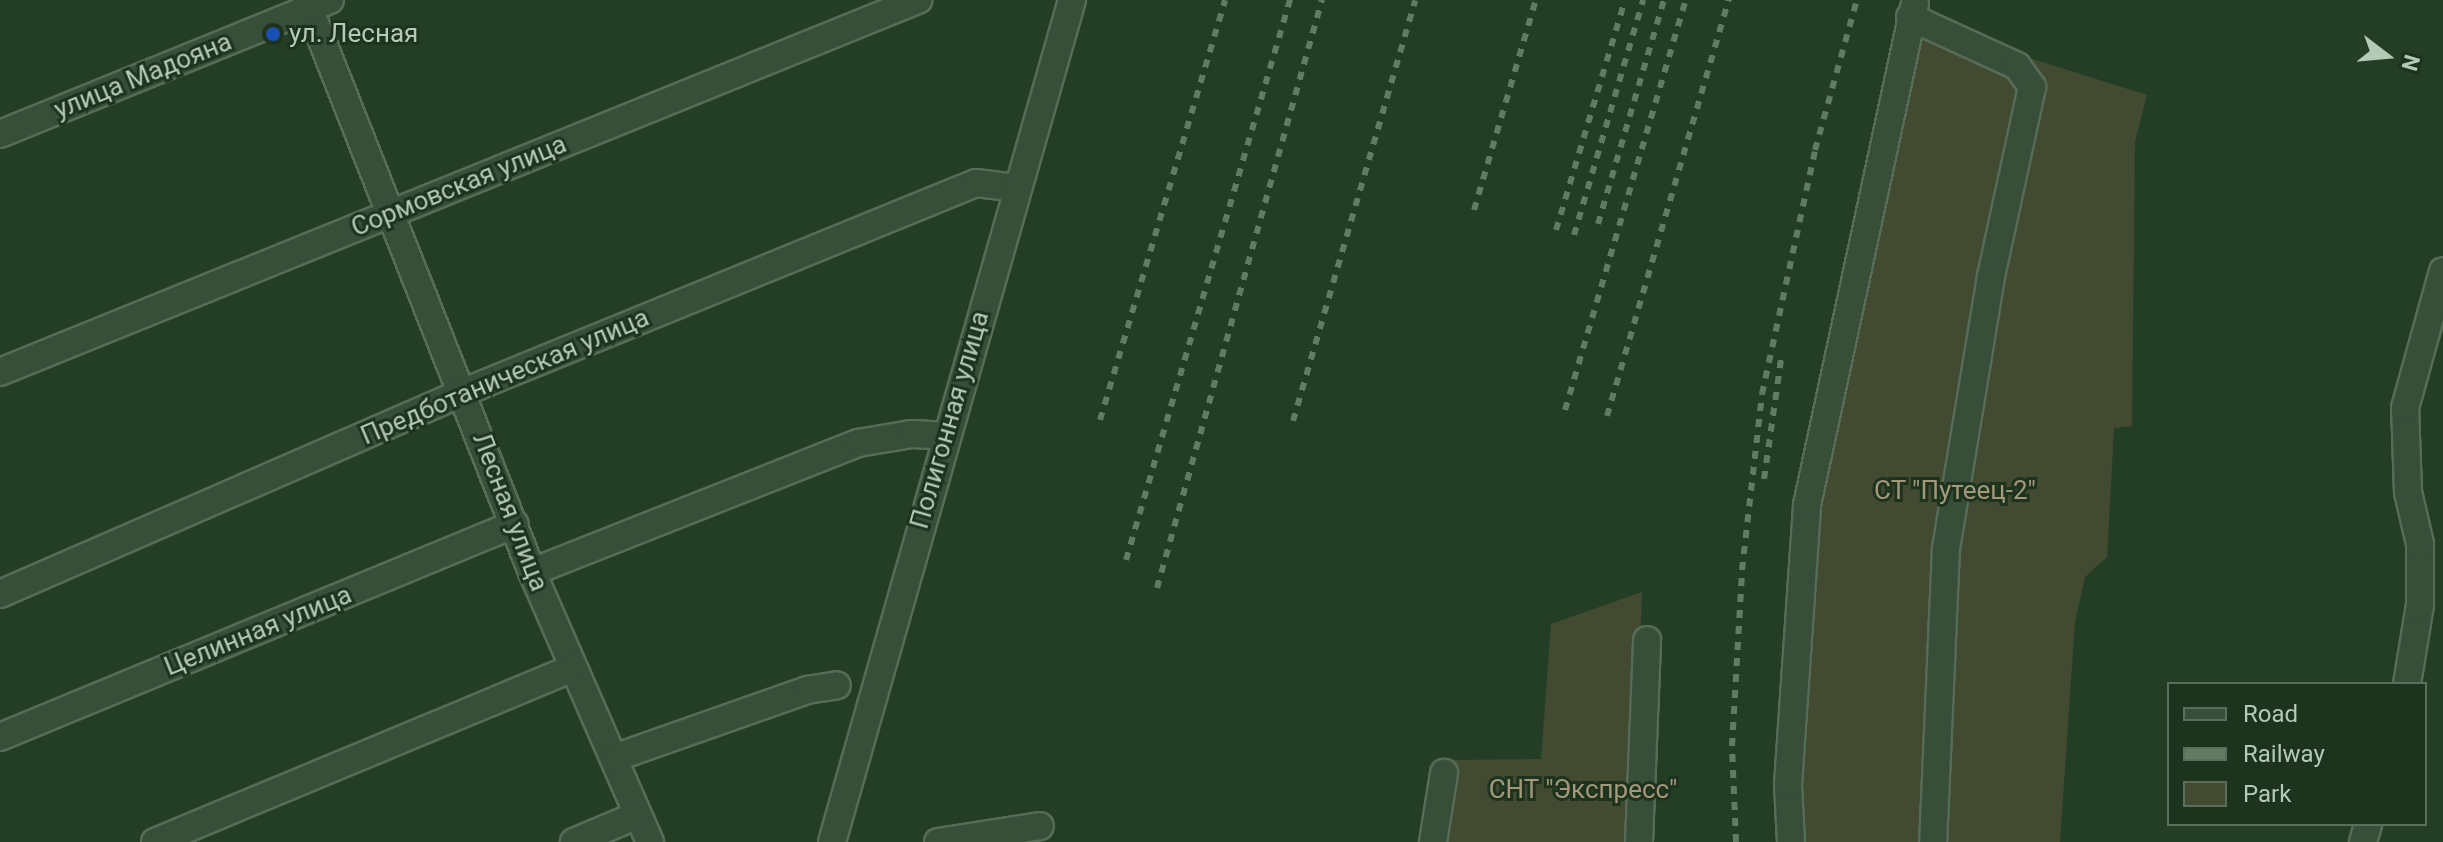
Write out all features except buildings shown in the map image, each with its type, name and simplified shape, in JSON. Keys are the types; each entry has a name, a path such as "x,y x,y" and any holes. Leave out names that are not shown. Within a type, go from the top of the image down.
{"street":[{"name":"Сормовская улица","path":"0,372 918,0"},
{"name":"Полигонная улица","path":"832,842 945,436 1072,0"},
{"name":"Лесная улица","path":"315,3 389,214 464,392 532,572 650,842"},
{"name":"улица Мадояна","path":"0,134 315,3"},
{"path":"1791,842 1788,785 1807,505 1913,8 2017,66 2032,87 1991,277 1946,548 1933,842"},
{"name":"Предботаническая улица","path":"0,594 464,392 976,183 1016,188"},
{"path":"2407,682 2420,605 2420,544 2408,492 2405,408 2443,271"},
{"path":"532,572 858,443 912,434 945,436"},
{"name":"Целинная улица","path":"0,737 515,524"},
{"path":"1639,842 1647,640"},
{"path":"155,842 572,668"},
{"path":"614,758 807,690 837,685"},
{"path":"1433,842 1444,773"},
{"path":"574,842 638,815"},
{"path":"938,842 1040,826"}],"green space":[{"name":"СТ \"Путеец-2\"","path":"1901,26 2020,55 2147,95 2135,141 2132,426 2114,428 2107,557 2085,577 2075,622 2060,842 1780,842 1776,786 1793,502"},
{"name":"СНТ \"Экспресс\"","path":"1642,592 1634,842 1429,842 1441,760 1541,759 1551,624"}],"railway":[{"path":"1100,420 1225,0"},
{"path":"1126,560 1290,0"},
{"path":"1157,588 1322,0"},
{"path":"1293,421 1415,0"},
{"path":"1474,210 1536,0"},
{"path":"1556,230 1625,0"},
{"path":"1574,235 1643,0"},
{"path":"1598,224 1664,0"},
{"path":"1565,410 1686,0"},
{"path":"1607,416 1729,0"},
{"path":"1736,842 1732,746 1742,570 1762,394 1815,150 1857,0"},
{"path":"1764,479 1782,352"}],"place":[{"name":"ул. Лесная","path":"273,34"}]}
